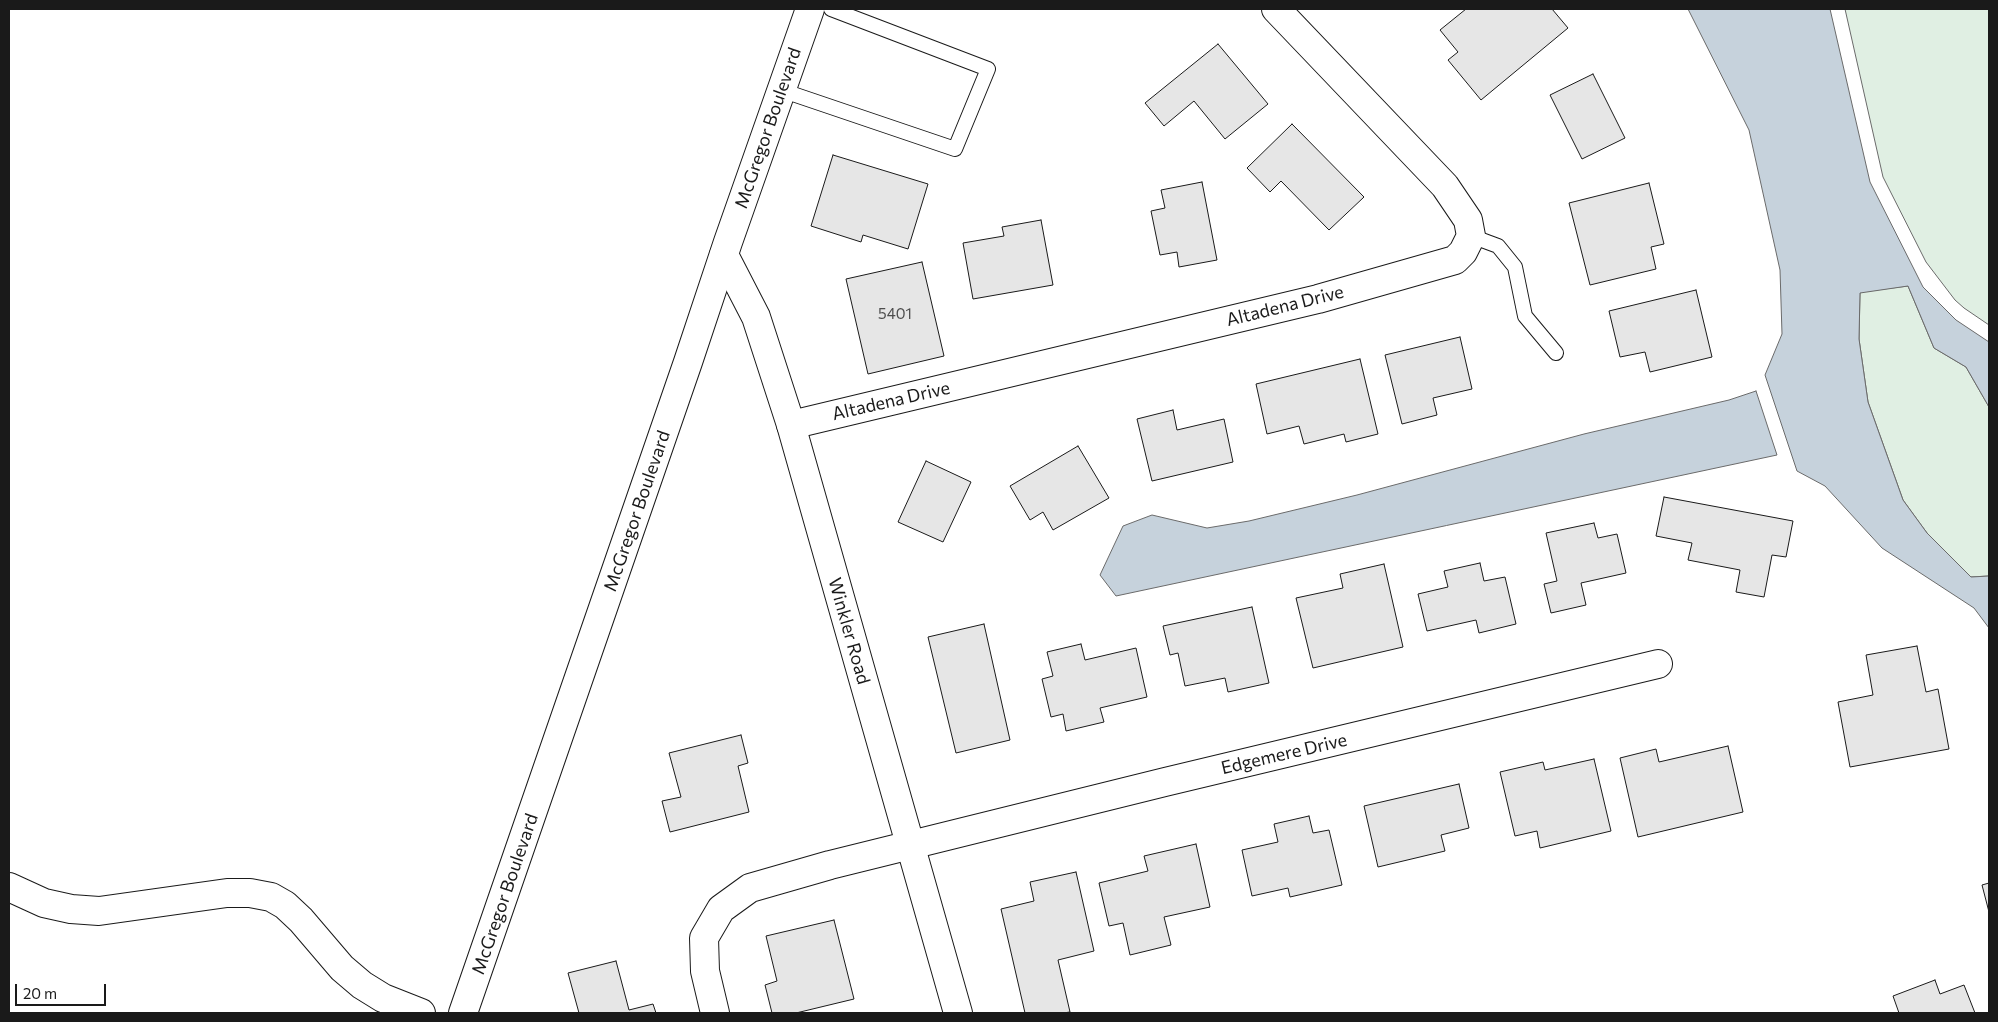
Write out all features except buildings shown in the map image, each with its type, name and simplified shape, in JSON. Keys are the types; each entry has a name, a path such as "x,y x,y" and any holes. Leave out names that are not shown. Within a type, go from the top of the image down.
{"street":[{"name":"McGregor Boulevard","path":"464,1013 810,9"},
{"path":"1276,9 1445,186 1468,220 1471,236"},
{"name":"Altadena Drive","path":"791,425 1318,299 1455,260 1463,252 1471,236"},
{"name":"Winkler Road","path":"724,255 756,317 791,425 958,1013"},
{"name":"Edgemere Drive","path":"715,1013 704,971 704,938 721,909 750,888 830,865 1658,664"},
{"path":"9,887 44,903 71,909 99,911 227,893 250,893 271,897 301,920 342,968 362,985 383,998 421,1013"}],"lane":[{"path":"781,90 955,150 988,69 831,9"},
{"path":"1471,236 1498,246 1515,267 1525,316 1556,353"}],"green space":[{"path":"1845,9 1989,9 1989,325 1955,300 1926,262 1883,177"},
{"path":"1908,286 1934,348 1966,367 1989,407 1989,576 1971,577 1927,533 1903,500 1868,402 1859,339 1860,292"}],"shaded area":[{"path":"1688,9 1830,9 1870,182 1923,287 1956,320 1989,342 1989,407 1966,367 1934,348 1908,286 1860,293 1859,339 1868,402 1903,500 1927,533 1971,577 1989,576 1989,628 1974,608 1882,548 1825,486 1797,471 1765,375 1782,334 1780,270 1749,130"},
{"path":"1756,391 1777,455 1116,596 1100,575 1123,526 1152,515 1207,528 1249,521 1357,495 1584,434 1729,400"}]}
